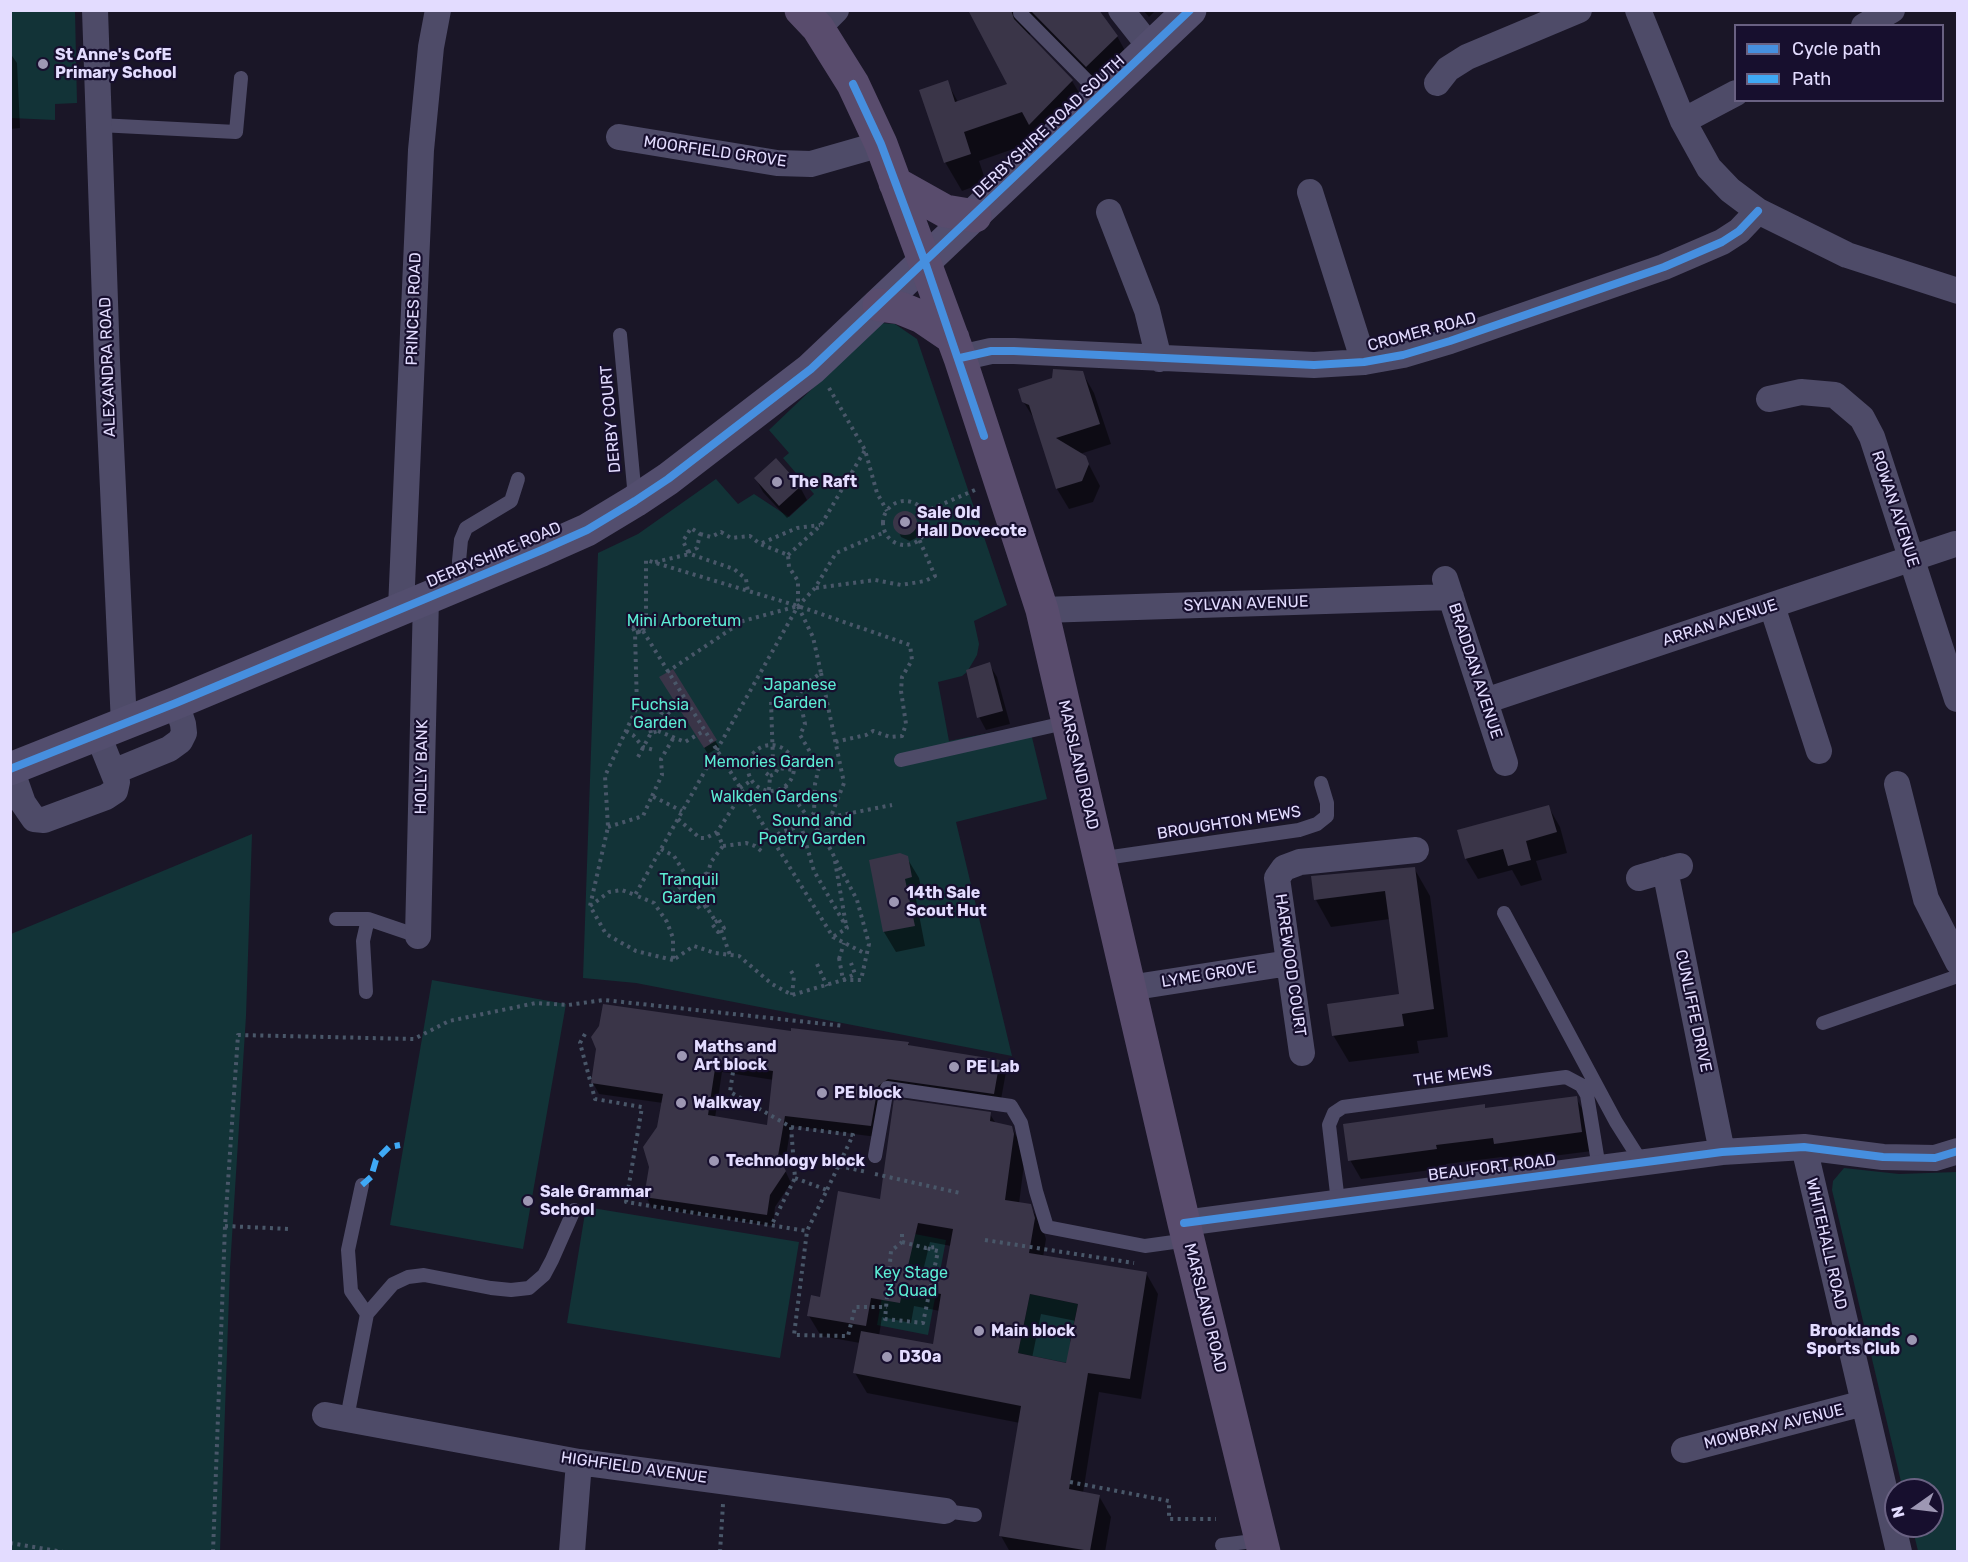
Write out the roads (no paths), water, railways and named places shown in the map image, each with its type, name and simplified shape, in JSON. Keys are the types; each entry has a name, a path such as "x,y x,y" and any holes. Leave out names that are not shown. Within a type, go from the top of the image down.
{"main road":[{"name":"MARSLAND ROAD","path":"818,16 881,144 956,348 1042,610 1098,859 1262,1546"},
{"path":"895,183 945,211 975,216"},
{"path":"879,305 900,308 922,317 956,348"}],"street":[{"name":"ALEXANDRA ROAD","path":"95,10 111,729"},
{"name":"PRINCES ROAD","path":"413,603 421,150 431,47 438,10"},
{"path":"1121,10 1151,48"},
{"name":"DERBYSHIRE ROAD SOUTH","path":"925,262 1190,10"},
{"path":"1437,82 1448,69 1467,57 1579,10"},
{"path":"1638,10 1683,121 1709,168 1730,190 1758,211 1847,255 1958,291"},
{"path":"1868,24 1892,10"},
{"path":"1683,121 1734,94"},
{"name":"MOORFIELD GROVE","path":"619,137 777,163 811,164 881,144"},
{"path":"1310,192 1364,362"},
{"name":"CROMER ROAD","path":"956,348 1323,365 1364,362 1403,355 1450,341 1664,267 1722,242 1739,231 1758,211"},
{"path":"1109,212 1147,310 1159,359"},
{"name":"DERBYSHIRE ROAD","path":"113,772 117,782 115,791 44,820 34,819 17,806 11,769 176,704 587,530 668,479 815,366 925,262"},
{"name":"ROWAN AVENUE","path":"1770,399 1800,392 1835,394 1862,418 1872,437 1910,560 1958,699"},
{"name":"ARRAN AVENUE","path":"1485,701 1955,544"},
{"name":"SYLVAN AVENUE","path":"1042,610 1448,588"},
{"name":"BRADDAN AVENUE","path":"1448,588 1505,763"},
{"name":"HOLLY BANK","path":"413,603 418,936"},
{"path":"1772,606 1819,751"},
{"path":"111,729 113,772 169,749 180,741 184,733 176,704"},
{"path":"1897,784 1926,899 1958,962"},
{"name":"HAREWOOD COURT","path":"1302,1053 1277,878 1284,868 1300,862 1416,850"},
{"name":"CUNLIFFE DRIVE","path":"1639,878 1672,868 1722,1152"},
{"name":"LYME GROVE","path":"1129,988 1289,963"},
{"name":"BEAUFORT ROAD","path":"1186,1232 1338,1202 1722,1152 1804,1147 1891,1157 1935,1158 1958,1151"},
{"name":"WHITEHALL ROAD","path":"1804,1147 1899,1551"},
{"name":"MOWBRAY AVENUE","path":"1684,1450 1864,1403"},
{"name":"HIGHFIELD AVENUE","path":"336,1416 579,1462 945,1511"},
{"path":"572,1551 579,1462"}],"lane":[{"path":"1020,13 1102,96"},
{"path":"99,125 236,132 241,78"},
{"name":"DERBY COURT","path":"620,334 635,501"},
{"path":"462,584 459,561 461,540 466,528 511,501 518,479"},
{"path":"901,760 1069,722"},
{"name":"BROUGHTON MEWS","path":"1098,859 1308,827 1328,816 1321,783"},
{"path":"1504,913 1616,1122 1642,1163"},
{"path":"336,919 368,919 418,936"},
{"path":"366,992 363,941 368,919"},
{"path":"1823,1023 1958,976"},
{"name":"THE MEWS","path":"1338,1202 1329,1125 1334,1113 1343,1107 1566,1077 1581,1085 1587,1095 1599,1168"},
{"path":"875,1156 887,1088 1011,1106 1022,1122 1036,1191 1047,1227 1145,1246 1186,1232"},
{"path":"362,1185 348,1250 351,1291 368,1314"},
{"path":"336,1416 368,1314 393,1284 408,1277 424,1275 511,1290 529,1288 544,1275 573,1210"},
{"path":"945,1511 975,1515"},
{"path":"1222,1545 1262,1546"}],"place":[{"name":"St Anne's CofE Primary School","path":"43,64"},
{"name":"The Raft","path":"777,482"},
{"name":"Sale Old Hall Dovecote","path":"905,522"},
{"name":"14th Sale Scout Hut","path":"894,902"},
{"name":"Maths and Art block","path":"682,1056"},
{"name":"PE Lab","path":"954,1067"},
{"name":"PE block","path":"822,1093"},
{"name":"Walkway","path":"681,1103"},
{"name":"Technology block","path":"714,1161"},
{"name":"Sale Grammar School","path":"528,1201"},
{"name":"Main block","path":"979,1331"},
{"name":"Brooklands Sports Club","path":"1912,1340"},
{"name":"D30a","path":"887,1357"}],"park label":[{"name":"Mini Arboretum","path":"684,621"},
{"name":"Japanese Garden","path":"800,694"},
{"name":"Fuchsia Garden","path":"660,714"},
{"name":"Memories Garden","path":"769,762"},
{"name":"Walkden Gardens","path":"774,797"},
{"name":"Sound and Poetry Garden","path":"812,830"},
{"name":"Tranquil Garden","path":"689,889"},
{"name":"Key Stage 3 Quad","path":"911,1282"}]}
